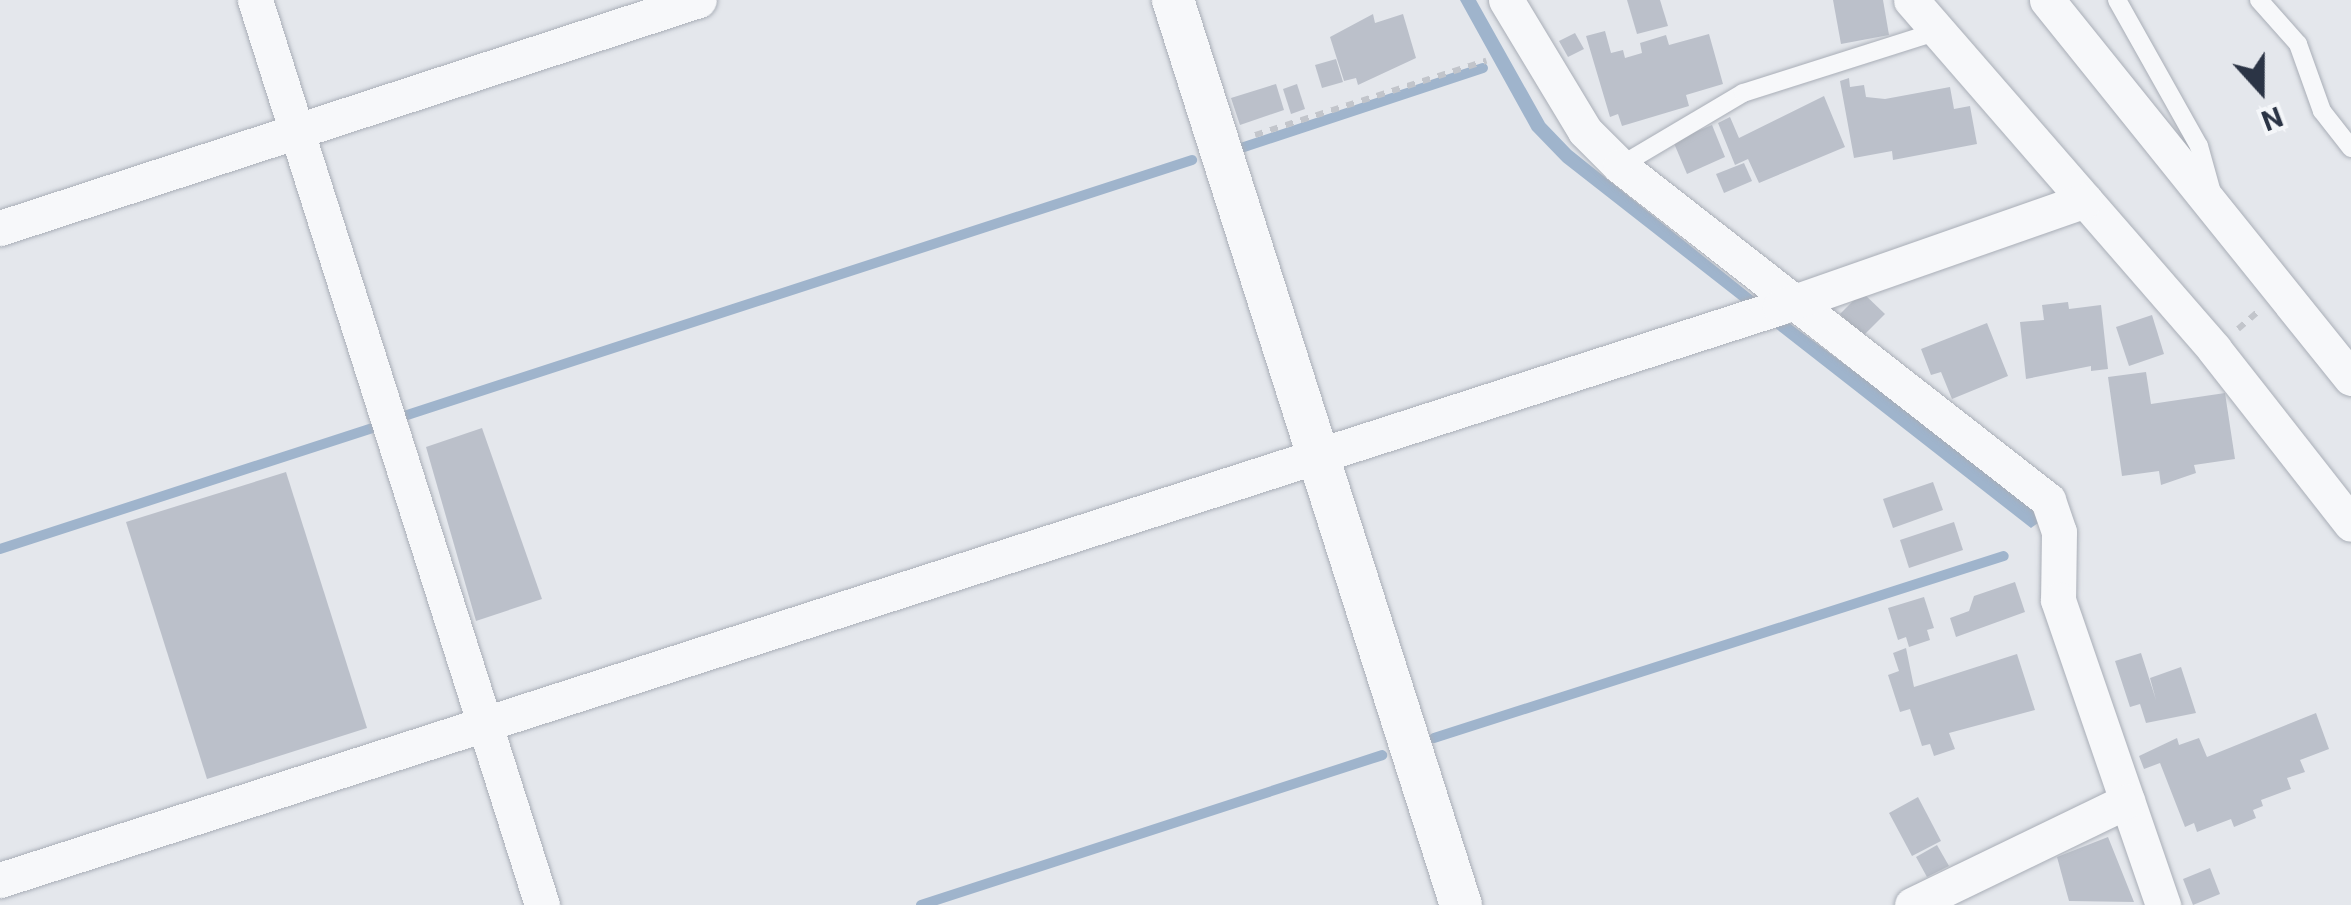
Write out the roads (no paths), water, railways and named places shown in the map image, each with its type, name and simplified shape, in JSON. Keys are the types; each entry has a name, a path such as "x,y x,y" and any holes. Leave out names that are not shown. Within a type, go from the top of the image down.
{"street":[{"path":"255,0 542,905"},
{"path":"0,228 699,0"},
{"path":"1173,0 1461,905"},
{"path":"1506,0 1585,131 1775,309 2048,500 2059,532 2058,600 2163,905"},
{"path":"1911,0 2214,350 2351,524"},
{"path":"2047,0 2351,378"},
{"path":"0,880 1775,309 2085,200"},
{"path":"1912,905 2127,801"}],"lane":[{"path":"2117,0 2198,146 2220,218"},
{"path":"2259,0 2298,44 2322,111 2351,148"},
{"path":"1620,166 1743,92 1938,31"}],"water":[{"path":"1460,0 1476,0 1545,123 1571,150 1758,300 2041,510 2038,523 2031,528 1563,162 1532,130"}],"waterway":[{"path":"1238,149 1483,68"},
{"path":"398,418 1192,160"},
{"path":"0,549 376,427"},
{"path":"1434,738 2004,556"},
{"path":"921,905 1382,755"}]}
